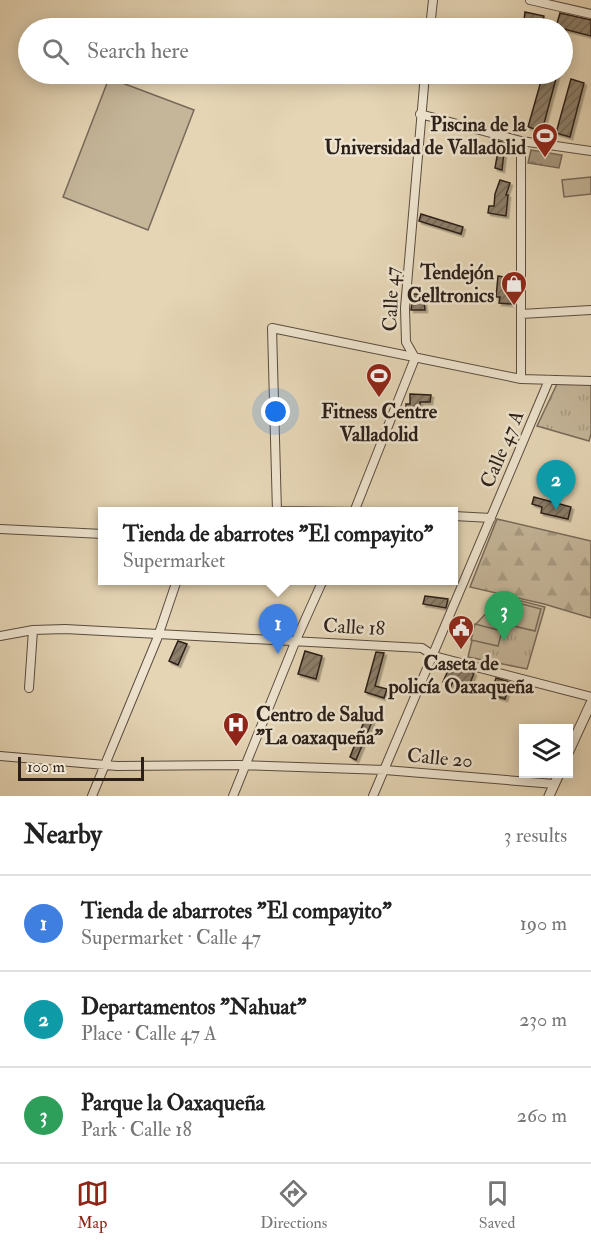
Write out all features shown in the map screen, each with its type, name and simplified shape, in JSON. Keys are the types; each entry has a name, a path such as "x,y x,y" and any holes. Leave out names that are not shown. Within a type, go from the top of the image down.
{"street":[{"path":"431,18 433,0"},
{"path":"530,0 554,2 591,15"},
{"name":"Calle 47","path":"356,507 415,357 406,342 405,308 424,84"},
{"path":"420,114 520,141 591,151"},
{"path":"520,141 523,366 521,379"},
{"path":"521,314 591,310"},
{"path":"277,507 272,328 521,379 591,381"},
{"path":"406,342 406,355"},
{"name":"Calle 47 A","path":"373,796 549,380"},
{"path":"458,516 491,518"},
{"path":"0,529 98,534"},
{"path":"92,796 159,634 175,585"},
{"path":"233,796 321,585"},
{"name":"Calle 18","path":"0,636 33,630 65,629 422,648 434,656 591,696"},
{"path":"29,688 33,630"},
{"path":"573,742 591,703"},
{"name":"Calle 20","path":"0,756 103,766 246,766 385,770 554,784"},
{"path":"549,796 557,778"}],"green space":[{"path":"107,84 125,84 194,110 148,230 63,197"},
{"path":"591,177 591,194 564,197 562,180"},
{"path":"558,382 591,385 589,441 537,426"},
{"path":"497,519 591,541 591,618 544,604 470,587"},
{"path":"502,596 545,607 527,669 468,657 476,624"},
{"path":"503,599 541,609 535,631 497,622"},
{"path":"475,624 502,631 498,646 471,640"}],"water":[{"name":"Piscina de la Universidad de Valladolid","path":"531,150 562,155 559,168 528,163"}],"building":[{"path":"525,12 544,16 544,18 524,18"},
{"path":"560,13 591,20 591,36 573,31 573,18 559,18"},
{"path":"573,80 584,83 570,137 556,133 570,84 573,84"},
{"path":"540,84 555,84 542,131 528,127"},
{"path":"491,139 505,143 502,170 495,168 498,151 489,149"},
{"path":"500,180 510,183 506,195 508,195 506,216 488,213 489,206 494,206"},
{"path":"421,214 463,227 461,234 419,221"},
{"path":"498,276 510,278 508,292 512,293 511,304 499,303 500,297 496,297"},
{"path":"413,294 423,294 425,310 411,310"},
{"path":"410,394 431,395 430,402 420,402 420,415 406,414 406,404 410,404"},
{"path":"534,497 571,507 568,519 541,513 542,507 532,504"},
{"path":"425,596 448,599 446,608 423,604"},
{"path":"178,641 187,644 178,665 169,661"},
{"path":"305,651 322,656 316,679 298,674"},
{"path":"376,652 384,653 375,686 387,689 384,698 365,692"},
{"path":"450,666 474,673 469,686 454,680 451,686 443,682"},
{"path":"496,678 510,682 505,699 491,695"},
{"path":"367,714 374,717 356,760 350,757"}],"place":[{"name":"Piscina de la Universidad de Valladolid","path":"545,159"},
{"name":"Tendejón Celltronics","path":"514,307"},
{"name":"Fitness Centre Valladolid","path":"379,399"},
{"name":"Departamentos \"Nahuat\"","path":"556,510"},
{"name":"Parque la Oaxaqueña","path":"504,641"},
{"name":"Caseta de policía Oaxaqueña","path":"461,651"},
{"name":"Tienda de abarrotes \"El compayito\"","path":"278,654"},
{"name":"Centro de Salud \"La oaxaqueña\"","path":"236,748"}]}
